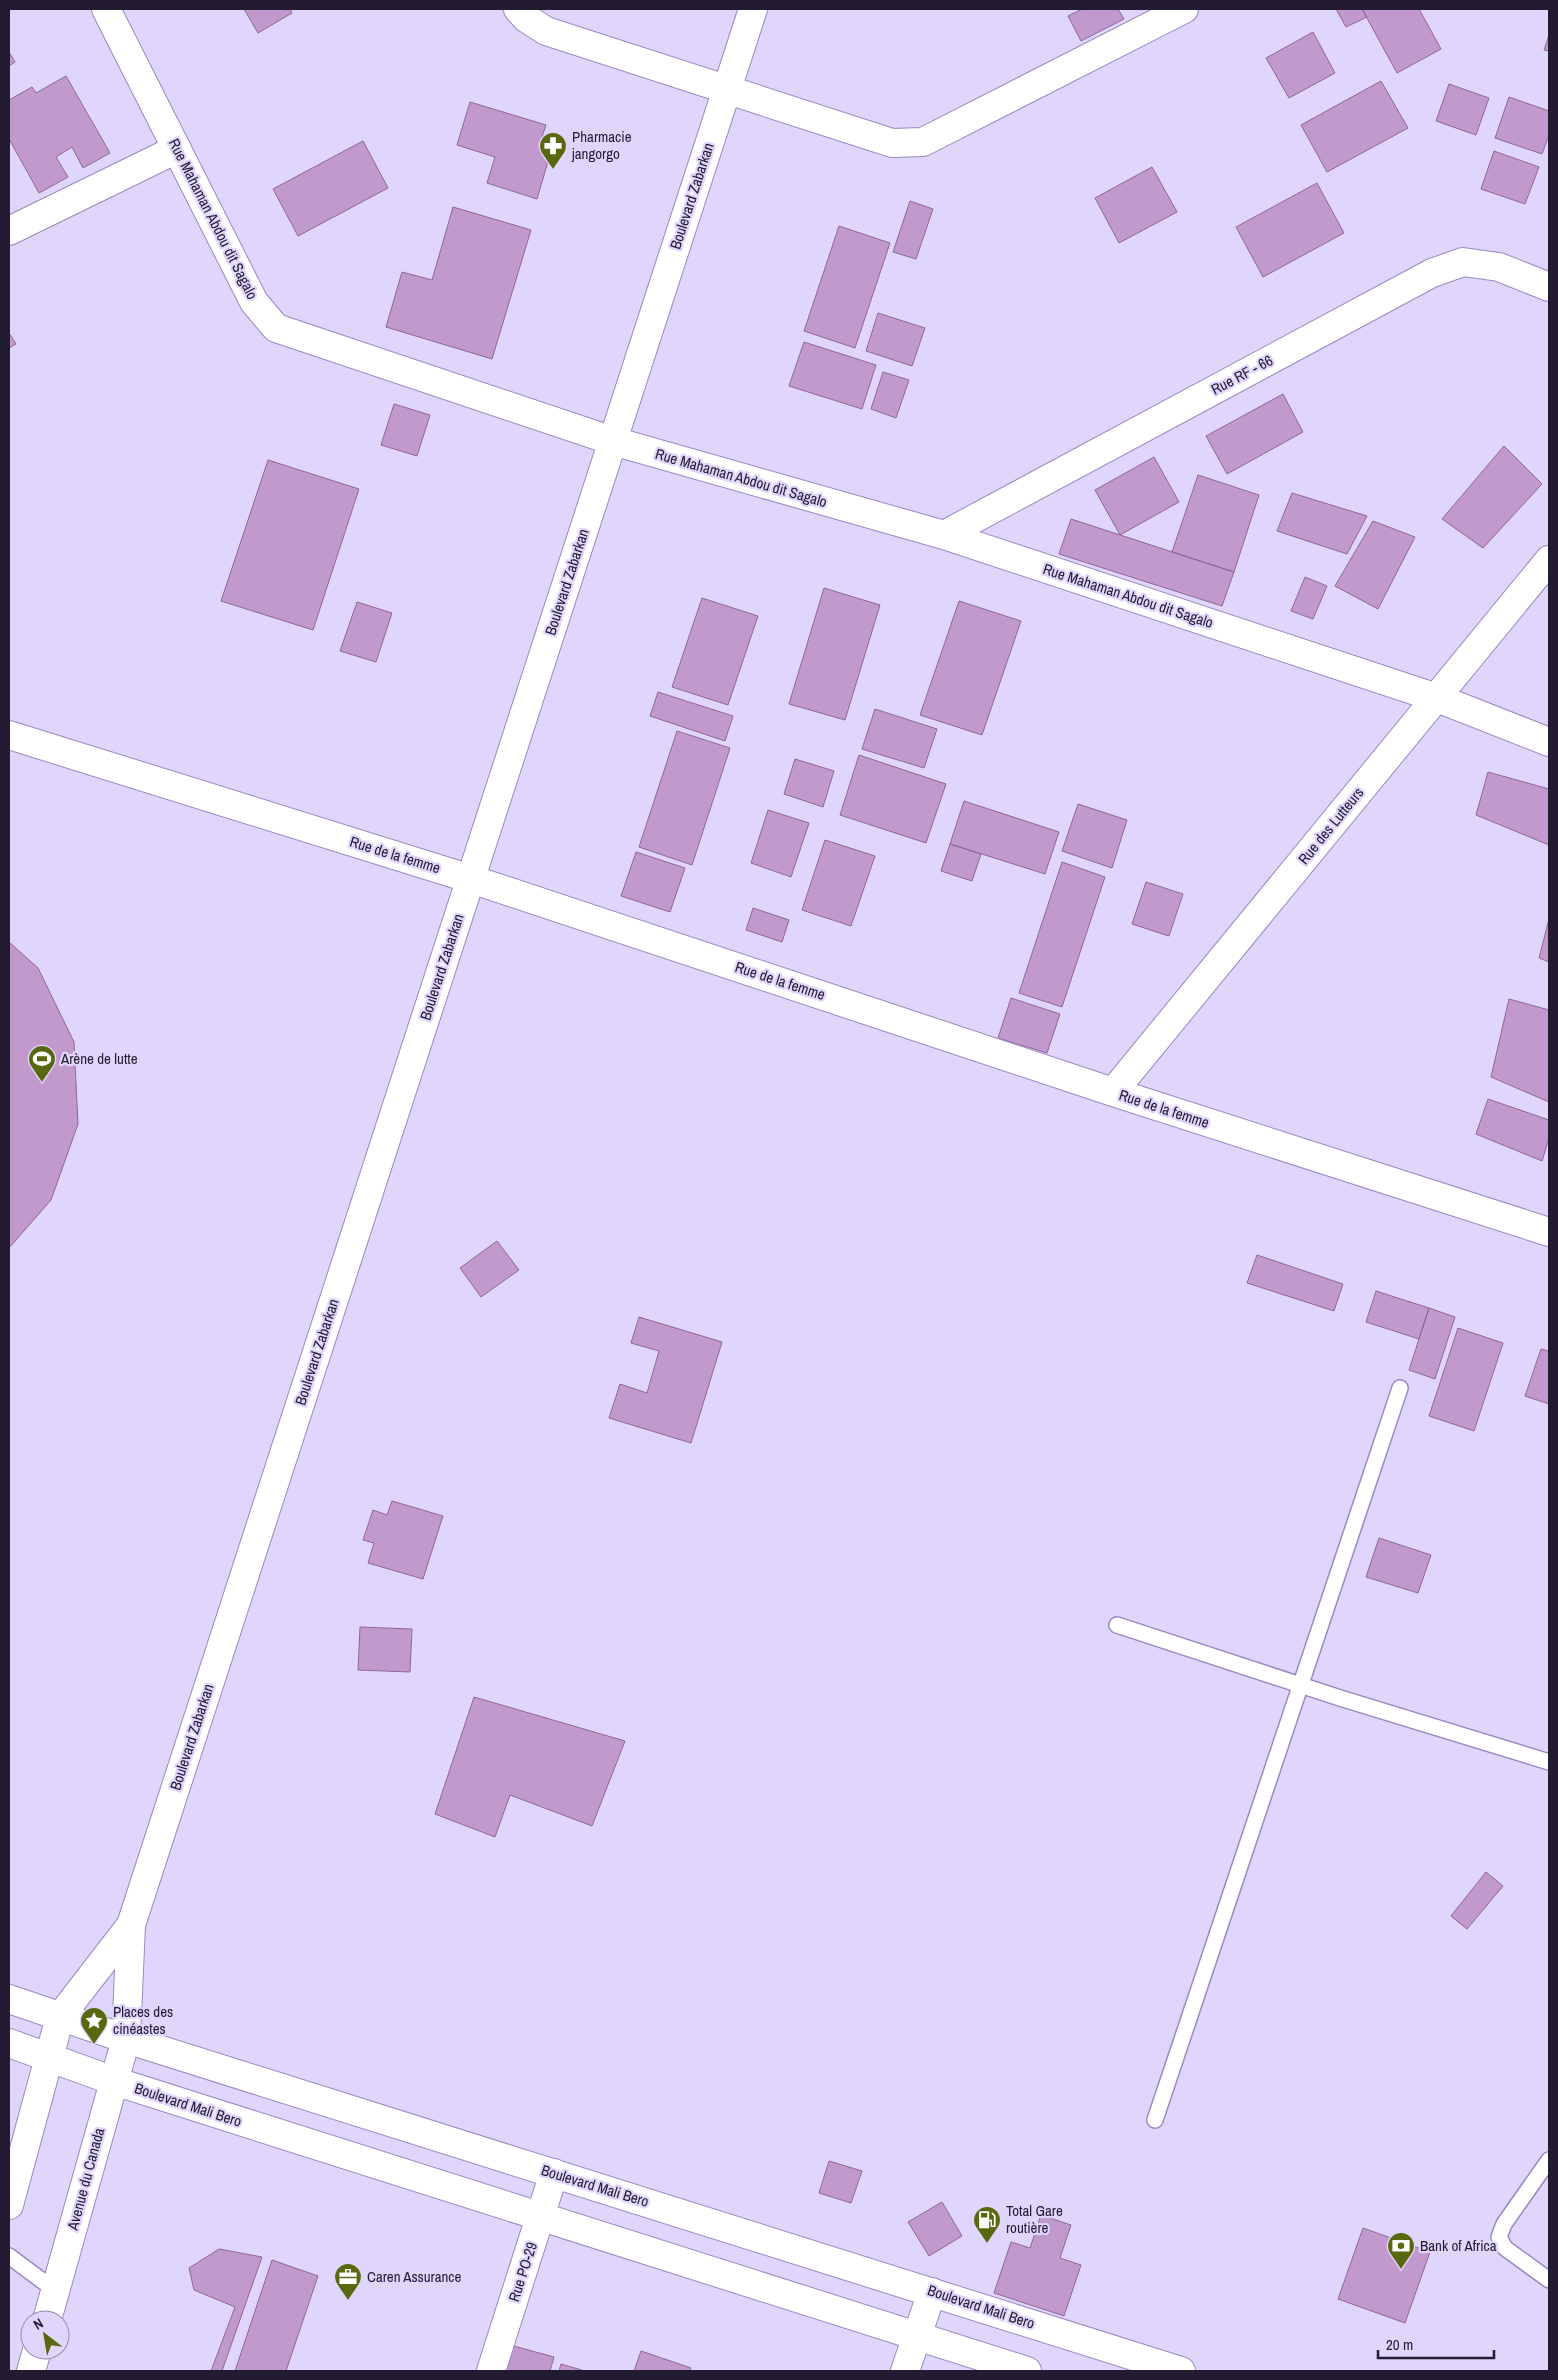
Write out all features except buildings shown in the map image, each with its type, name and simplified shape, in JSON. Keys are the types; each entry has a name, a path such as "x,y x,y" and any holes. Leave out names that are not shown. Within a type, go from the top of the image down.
{"street":[{"name":"Rue Mahaman Abdou dit Sagalo","path":"106,9 254,302 276,328 613,441 944,536 1437,698 1549,742"},
{"path":"518,9 526,18 546,31 892,143 923,142 1184,9"},
{"name":"Boulevard Zabarkan","path":"126,2039 131,1925 753,9"},
{"path":"9,231 177,149"},
{"name":"Rue RF - 66","path":"944,536 1432,272 1463,262 1499,267 1549,287"},
{"name":"Rue des Lutteurs","path":"1113,1092 1549,560"},
{"name":"Rue de la femme","path":"9,735 471,879 1113,1092 1549,1232"},
{"name":"Boulevard Zabarkan","path":"60,2017 131,1925"},
{"name":"Boulevard Mali Bero","path":"9,1999 126,2039 932,2292 1130,2363 1181,2371"},
{"path":"9,2205 60,2017"},
{"name":"Avenue du Canada","path":"50,2310 126,2039"},
{"name":"Boulevard Mali Bero","path":"9,2043 114,2081 1027,2371"},
{"name":"Rue PO-29","path":"491,2371 554,2173"},
{"path":"905,2371 932,2292"}],"lane":[{"path":"1155,2120 1400,1388"},
{"path":"1117,1625 1301,1685 1549,1762"},
{"path":"1549,2160 1504,2224 1499,2237 1505,2248 1549,2280"},
{"path":"9,2256 56,2291"}],"place":[{"name":"Pharmacie jangorgo","path":"553,170"},
{"name":"Arène de lutte","path":"42,1083"},
{"name":"Places des cinéastes","path":"94,2045"},
{"name":"Total Gare routière","path":"987,2244"},
{"name":"Bank of Africa","path":"1401,2270"},
{"name":"Caren Assurance","path":"348,2301"}]}
